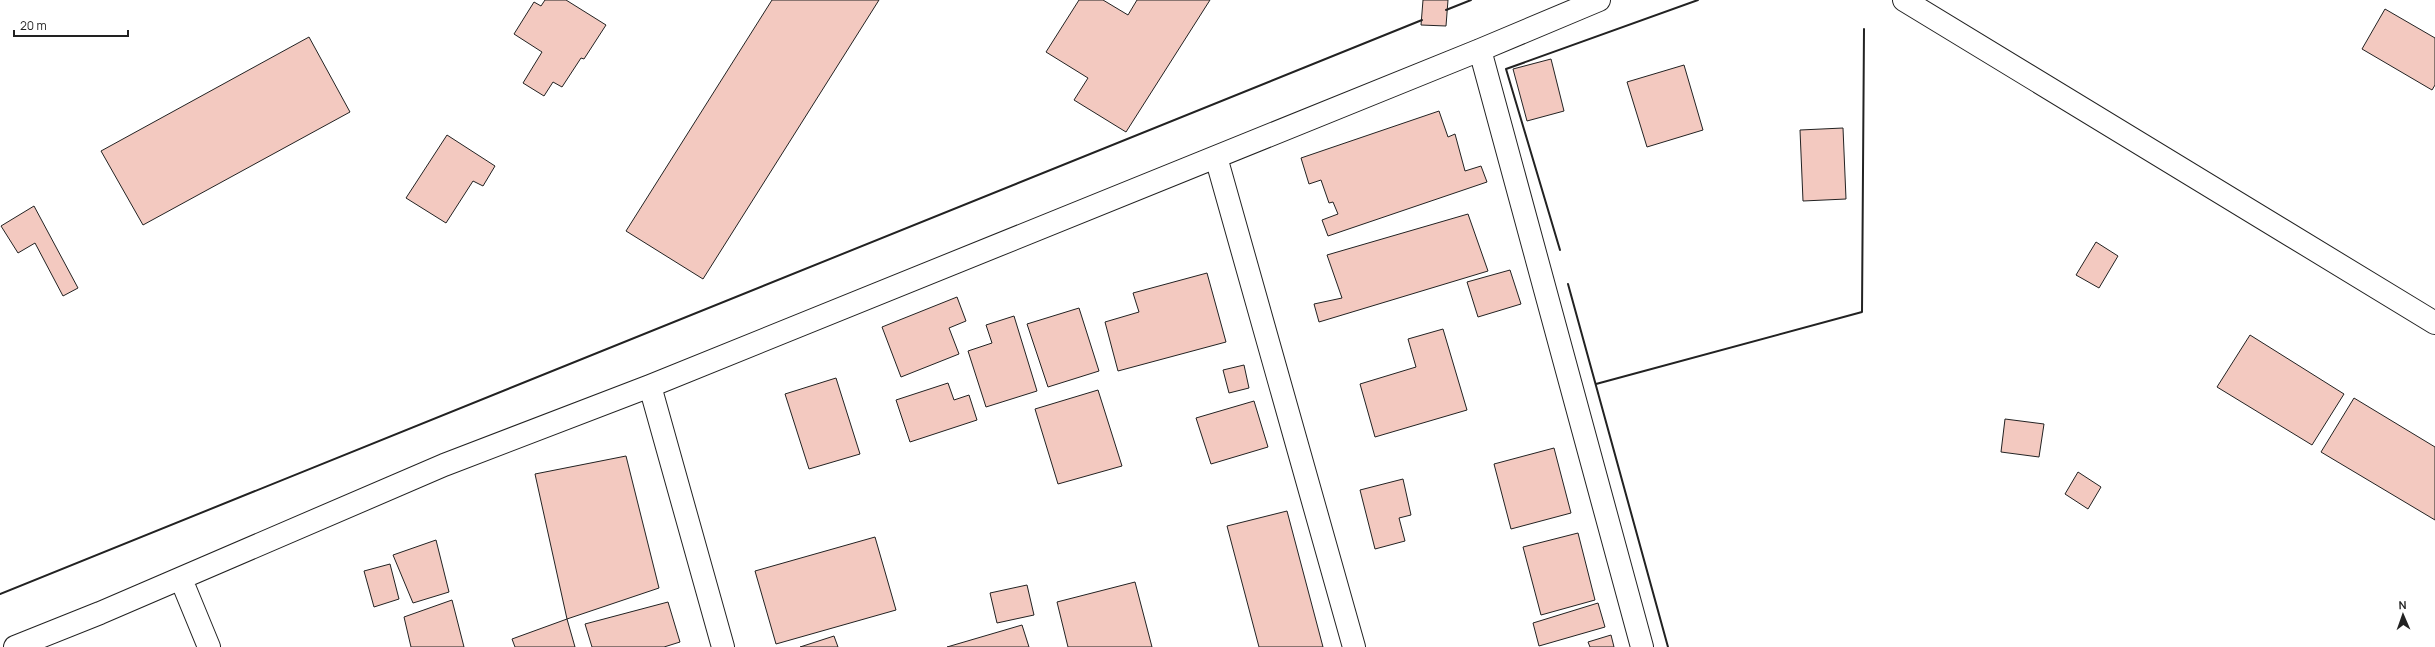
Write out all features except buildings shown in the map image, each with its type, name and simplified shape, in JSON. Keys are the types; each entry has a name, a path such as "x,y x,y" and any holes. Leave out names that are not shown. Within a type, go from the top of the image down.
{"street":[{"path":"15,647 181,579 444,465 650,386 1480,50 1599,0"},
{"path":"1904,0 2434,320"},
{"path":"1480,50 1642,647"},
{"path":"1216,157 1354,647"},
{"path":"650,386 723,647"},
{"path":"181,579 209,647"}],"wall":[{"path":"1446,10 1471,0"},
{"path":"1560,250 1506,69 1698,0"},
{"path":"0,594 1422,20"},
{"path":"1596,384 1862,312 1864,29"},
{"path":"1568,284 1668,647"}]}
